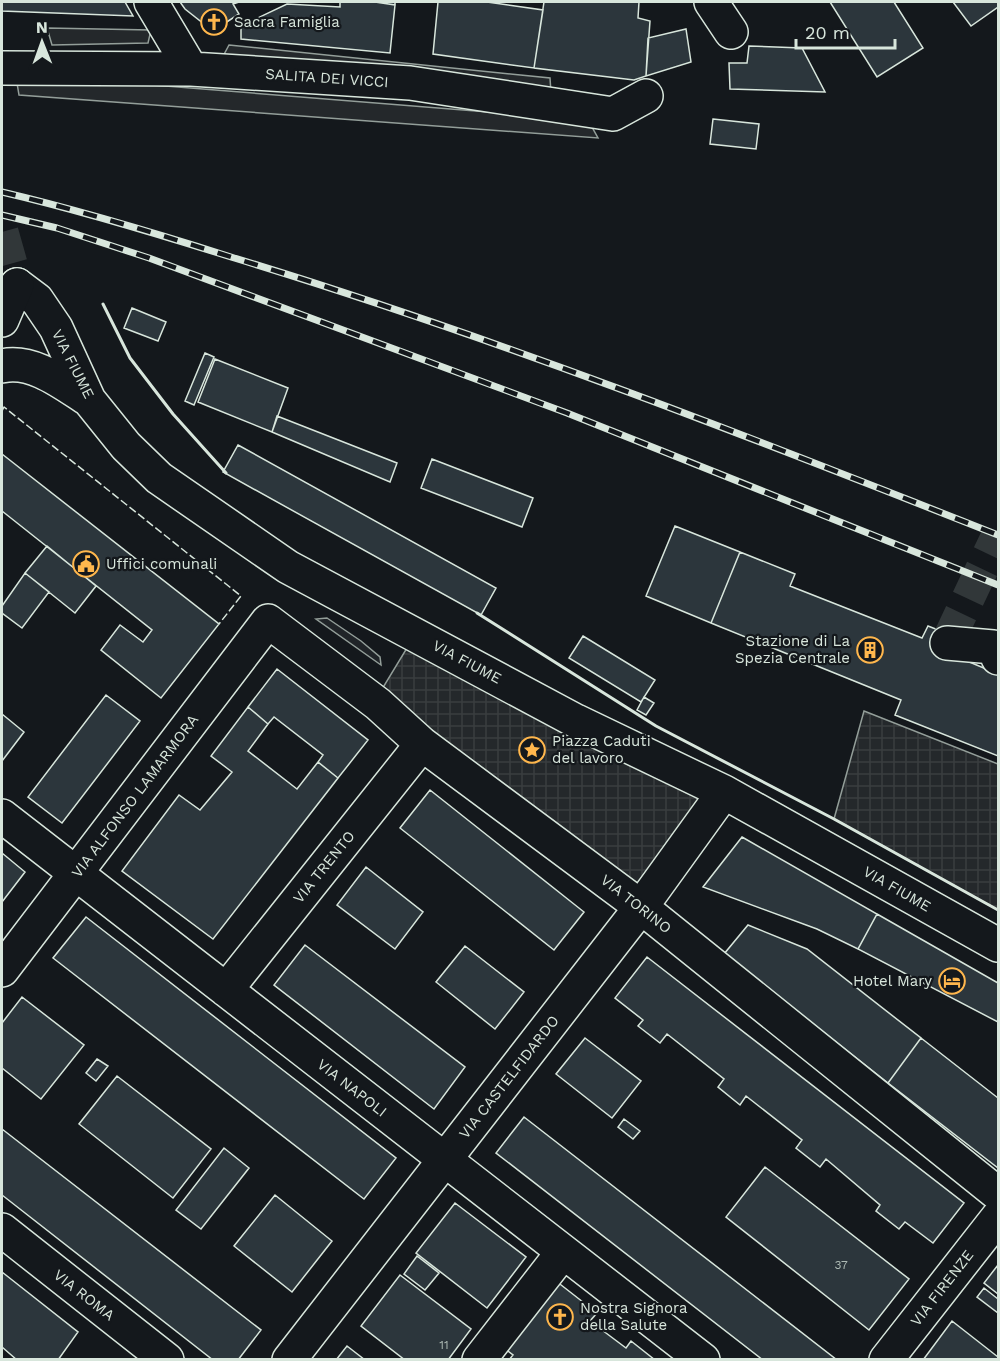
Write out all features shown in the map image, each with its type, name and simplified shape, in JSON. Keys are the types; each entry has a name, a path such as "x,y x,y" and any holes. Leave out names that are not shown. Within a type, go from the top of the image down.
{"street":[{"path":"151,2 191,69"},
{"path":"711,2 731,32"},
{"name":"SALITA DEI VICCI","path":"2,68 191,69 410,83 613,114 646,96"},
{"name":"VIA FIUME","path":"2,320 17,285 37,300 56,328 89,400 126,446 159,478 288,567 576,721 724,792 999,945"},
{"path":"2,366 24,365 44,373 89,400"},
{"name":"VIA TORINO","path":"267,621 378,704 422,744 641,907 999,1194"},
{"name":"VIA ALFONSO LAMARMORA","path":"2,970 267,621"},
{"path":"946,643 993,647 996,661"},
{"name":"VIA TRENTO","path":"226,990 422,744"},
{"name":"VIA CASTELFIDARDO","path":"290,1359 641,907 724,792"},
{"name":"VIA NAPOLI","path":"2,816 703,1359"},
{"name":"VIA FIRENZE","path":"886,1359 999,1217"},
{"name":"VIA ROMA","path":"2,1230 167,1359"},
{"path":"479,1359 563,1251"}],"shaded area":[{"path":"47,28 151,30 148,43 52,45"},
{"path":"229,45 550,78 551,93 221,60"},
{"path":"28,75 588,120 598,138 19,95 16,77"},
{"path":"327,618 380,657 381,665 316,619"},
{"name":"Piazza Caduti del lavoro","path":"413,638 714,807 646,901 379,694"},
{"path":"864,711 998,764 998,910 834,819"}],"building":[{"path":"2,2 125,2 133,16 2,11"},
{"name":"Sacra Famiglia","path":"180,2 239,2 233,4 239,14 213,31 185,9"},
{"path":"340,2 375,2 395,5 390,53 241,39 241,26 287,4 340,7"},
{"path":"375,2 395,2 395,5"},
{"path":"438,2 487,2 543,10 534,68 433,54"},
{"path":"544,2 639,2 638,18 650,21 646,76 634,80 534,68"},
{"path":"830,2 894,2 923,48 877,77"},
{"path":"953,2 998,2 998,7 971,26"},
{"path":"686,29 691,62 646,76 648,38"},
{"path":"749,46 802,48 825,92 730,89 729,63 747,63"},
{"path":"713,119 759,124 756,149 710,144"},
{"path":"132,308 166,322 158,341 124,328"},
{"path":"205,353 214,357 194,405 185,401"},
{"path":"215,359 288,388 272,432 198,402"},
{"path":"277,416 397,463 390,482 272,432"},
{"path":"238,445 496,588 481,615 223,472"},
{"path":"2,454 219,624 161,698 101,650 120,625 143,642 152,630 2,511"},
{"path":"432,459 533,498 522,527 421,488"},
{"path":"675,526 740,552 711,623 646,596"},
{"path":"47,546 96,586 75,613 25,573"},
{"name":"Stazione di La Spezia Centrale","path":"740,552 795,574 790,586 922,638 928,626 966,641 960,658 998,674 998,756 895,715 901,700 711,623"},
{"path":"25,573 49,592 22,628 2,613 2,606"},
{"path":"583,636 655,680 641,702 569,658"},
{"path":"277,669 368,740 338,778 318,762 323,755 274,717 268,724 248,707"},
{"path":"106,695 140,721 62,823 28,797"},
{"path":"644,697 654,703 646,715 637,710"},
{"path":"248,707 268,724 248,751 297,789 318,762 338,778 213,939 122,871 179,795 200,810 232,772 211,756"},
{"path":"2,714 24,732 2,761"},
{"path":"430,790 584,912 554,950 400,828"},
{"path":"742,837 877,914 858,949 817,929 703,887"},
{"path":"2,853 25,872 2,902"},
{"path":"366,867 423,912 395,949 337,905"},
{"path":"877,914 998,983 998,1022 858,949"},
{"path":"86,917 396,1158 364,1199 53,958"},
{"path":"748,925 807,949 921,1038 888,1083 724,954"},
{"path":"305,945 465,1067 434,1109 274,985"},
{"path":"465,946 524,992 495,1029 436,982"},
{"path":"647,957 964,1203 933,1243 905,1222 899,1229 876,1211 880,1205 826,1159 820,1167 796,1148 802,1140 746,1096 740,1105 718,1087 724,1079 667,1034 660,1043 638,1026 643,1020 615,998"},
{"path":"22,997 84,1045 41,1099 2,1068 2,1023"},
{"path":"585,1038 641,1081 612,1118 556,1074"},
{"path":"921,1038 998,1098 998,1168 888,1083"},
{"path":"97,1059 108,1066 96,1081 86,1073"},
{"path":"117,1076 211,1149 173,1198 79,1124"},
{"path":"524,1117 837,1360 763,1360 496,1153"},
{"path":"624,1119 640,1131 633,1139 618,1127"},
{"path":"2,1129 261,1330 238,1360 213,1360 2,1195"},
{"path":"224,1148 249,1168 201,1229 176,1210"},
{"path":"765,1167 909,1279 869,1330 726,1217"},
{"path":"275,1195 332,1241 292,1292 234,1246"},
{"path":"455,1203 526,1257 487,1308 416,1253"},
{"path":"417,1256 439,1273 425,1290 404,1274"},
{"path":"998,1265 998,1294 984,1283"},
{"path":"2,1272 78,1332 58,1360 17,1360 2,1347"},
{"path":"400,1275 471,1329 448,1360 405,1360 361,1326"},
{"name":"Nostra Signora della Salute","path":"556,1281 597,1313 590,1321 626,1348 631,1341 655,1360 509,1360 513,1355 504,1348"},
{"path":"984,1288 998,1299 998,1313 977,1297"},
{"path":"952,1321 998,1357 998,1360 923,1360"},
{"path":"347,1346 365,1360 336,1360"}],"tunnel":[{"path":"2,232 17,285"},
{"path":"947,643 998,535"}],"railway":[{"path":"2,192 145,231 329,288 522,353 808,460 998,535"},
{"path":"2,215 57,228 149,258 567,413 998,585"}],"fence":[{"path":"2,411 4,407 241,596 219,624"}],"wall":[{"path":"103,304 130,358 173,414 226,473"},
{"path":"477,613 656,726 834,819 998,910"}],"place":[{"name":"Sacra Famiglia","path":"214,22"},
{"name":"Uffici comunali","path":"86,564"},
{"name":"Stazione di La Spezia Centrale","path":"870,650"},
{"name":"Piazza Caduti del lavoro","path":"532,750"},
{"name":"Hotel Mary","path":"952,981"},
{"name":"Nostra Signora della Salute","path":"560,1317"}]}
